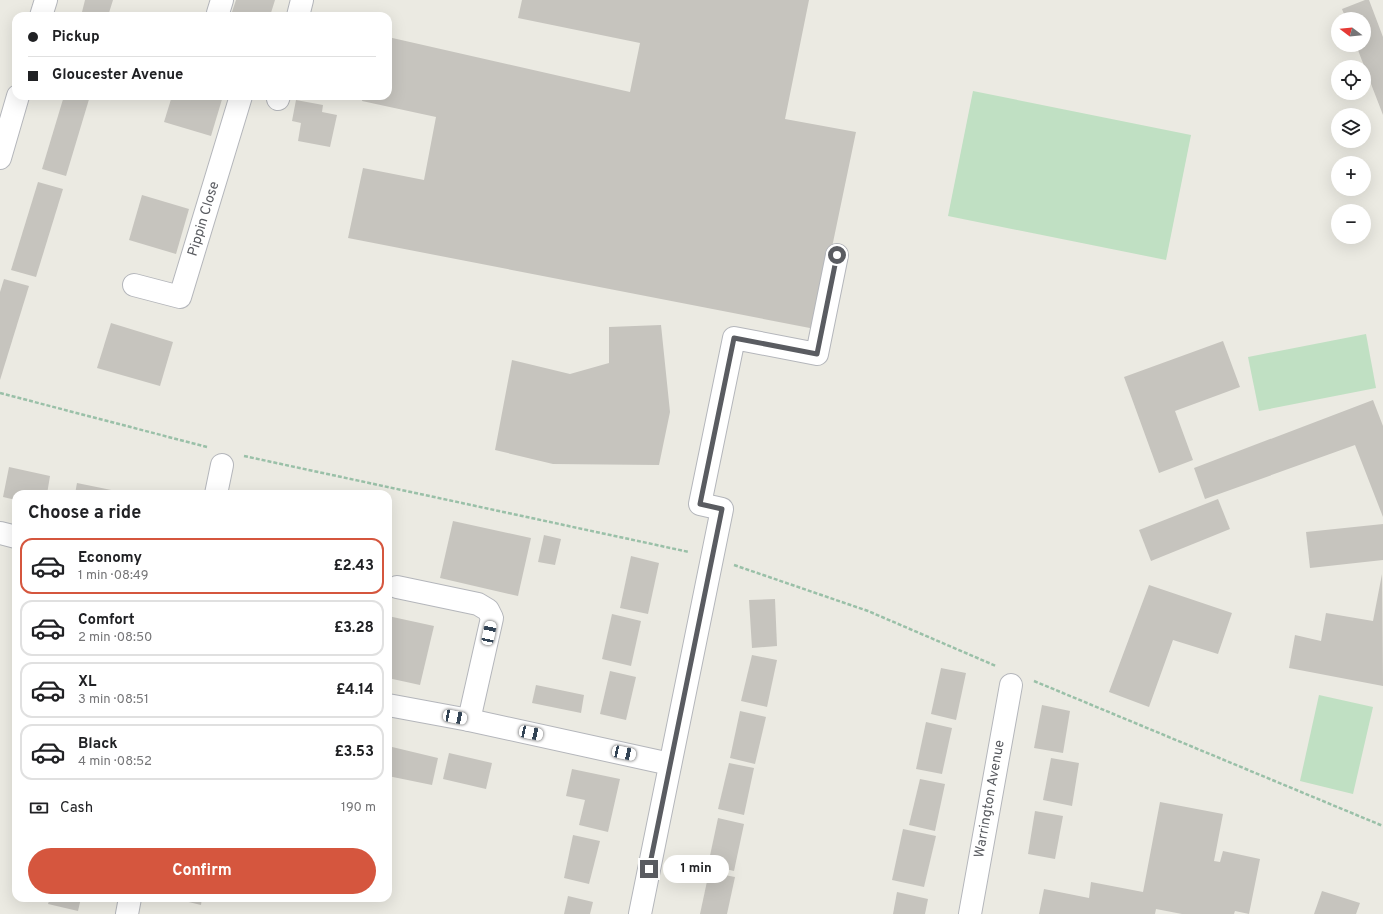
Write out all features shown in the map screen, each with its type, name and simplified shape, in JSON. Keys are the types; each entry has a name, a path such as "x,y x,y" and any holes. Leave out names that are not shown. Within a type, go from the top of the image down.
{"street":[{"path":"42,12 46,0"},
{"path":"218,12 222,0"},
{"path":"299,12 302,0"},
{"path":"0,158 17,100"},
{"name":"Pippin Close","path":"134,285 180,297 240,100"},
{"path":"640,914 722,509 700,504 734,338 817,354 837,255"},
{"path":"217,490 222,465"},
{"path":"0,533 12,536"},
{"path":"398,587 478,604 488,610 492,618 469,720"},
{"name":"Warrington Avenue","path":"970,914 1011,685"},
{"path":"392,705 670,764"},
{"path":"127,914 129,902"}],"green space":[{"path":"973,91 1191,135 1166,260 948,216"},
{"path":"1366,334 1376,388 1259,411 1248,357"},
{"path":"1319,695 1373,707 1353,794 1300,781"}],"building":[{"path":"85,0 113,0 109,12 82,12"},
{"path":"236,0 275,0 271,12 232,12"},
{"path":"522,0 809,0 785,119 856,132 815,329 348,238 363,168 424,180 436,117 362,101 392,100 392,38 630,92 640,43 518,18"},
{"path":"1365,0 1369,0 1383,37 1383,115 1371,84 1371,60 1362,60 1359,52 1371,52 1371,12 1343,12 1342,9"},
{"path":"63,100 89,100 66,176 42,169"},
{"path":"171,100 222,100 211,136 164,122"},
{"path":"296,100 323,105 322,112 337,115 330,147 298,141 301,123 292,121"},
{"path":"38,182 63,189 36,277 11,270"},
{"path":"142,195 189,209 176,254 129,240"},
{"path":"4,279 29,286 0,380 0,292"},
{"path":"111,323 173,342 160,386 97,368"},
{"path":"661,325 670,412 659,465 553,464 495,450 512,360 570,374 609,363 609,327"},
{"path":"1223,341 1240,387 1175,411 1193,460 1159,473 1124,377"},
{"path":"1373,400 1383,426 1383,517 1355,445 1205,499 1194,468"},
{"path":"9,467 50,476 48,490 12,490 12,499 3,497"},
{"path":"77,483 111,490 76,490"},
{"path":"1218,499 1230,529 1151,561 1139,530"},
{"path":"453,521 531,538 518,596 440,578"},
{"path":"1383,524 1383,560 1310,568 1306,532"},
{"path":"544,535 561,539 555,565 538,562"},
{"path":"631,556 659,563 648,614 620,608"},
{"path":"1382,574 1383,686 1289,668 1295,635 1321,641 1326,613 1373,621"},
{"path":"1149,585 1232,613 1218,654 1173,640 1149,707 1109,692"},
{"path":"775,599 777,646 752,648 749,600"},
{"path":"612,614 641,621 631,666 602,659"},
{"path":"392,617 434,626 420,685 392,679"},
{"path":"752,655 777,660 767,707 741,701"},
{"path":"941,668 966,673 956,720 931,714"},
{"path":"610,671 636,677 626,720 600,714"},
{"path":"536,685 584,695 581,713 532,703"},
{"path":"1042,705 1070,711 1063,753 1034,748"},
{"path":"740,711 766,717 755,764 730,758"},
{"path":"926,722 952,728 942,774 916,769"},
{"path":"392,747 438,758 432,785 392,777"},
{"path":"449,753 492,763 486,789 443,779"},
{"path":"1051,758 1079,763 1072,806 1043,800"},
{"path":"729,763 754,768 744,815 718,809"},
{"path":"572,769 620,779 608,832 579,825 585,800 566,796"},
{"path":"920,779 945,784 935,831 909,825"},
{"path":"1160,802 1223,814 1214,861 1220,862 1223,851 1260,859 1249,914 1235,911 1234,914 1182,914 1156,909 1155,914 1039,914 1044,889 1089,898 1091,882 1143,892"},
{"path":"1035,811 1063,816 1055,859 1028,854"},
{"path":"718,818 744,824 734,871 708,865"},
{"path":"903,829 936,836 924,887 892,880"},
{"path":"573,835 600,841 589,884 564,878"},
{"path":"709,872 735,877 727,914 700,914"},
{"path":"1322,891 1360,903 1356,914 1314,914"},
{"path":"897,892 928,899 925,914 893,914"},
{"path":"568,896 593,902 590,914 564,914"},
{"path":"49,902 80,902 78,911 48,904"},
{"path":"189,902 201,902 201,905"}],"route":[{"path":"649,869 722,509 700,504 734,338 817,354 837,255"}]}
